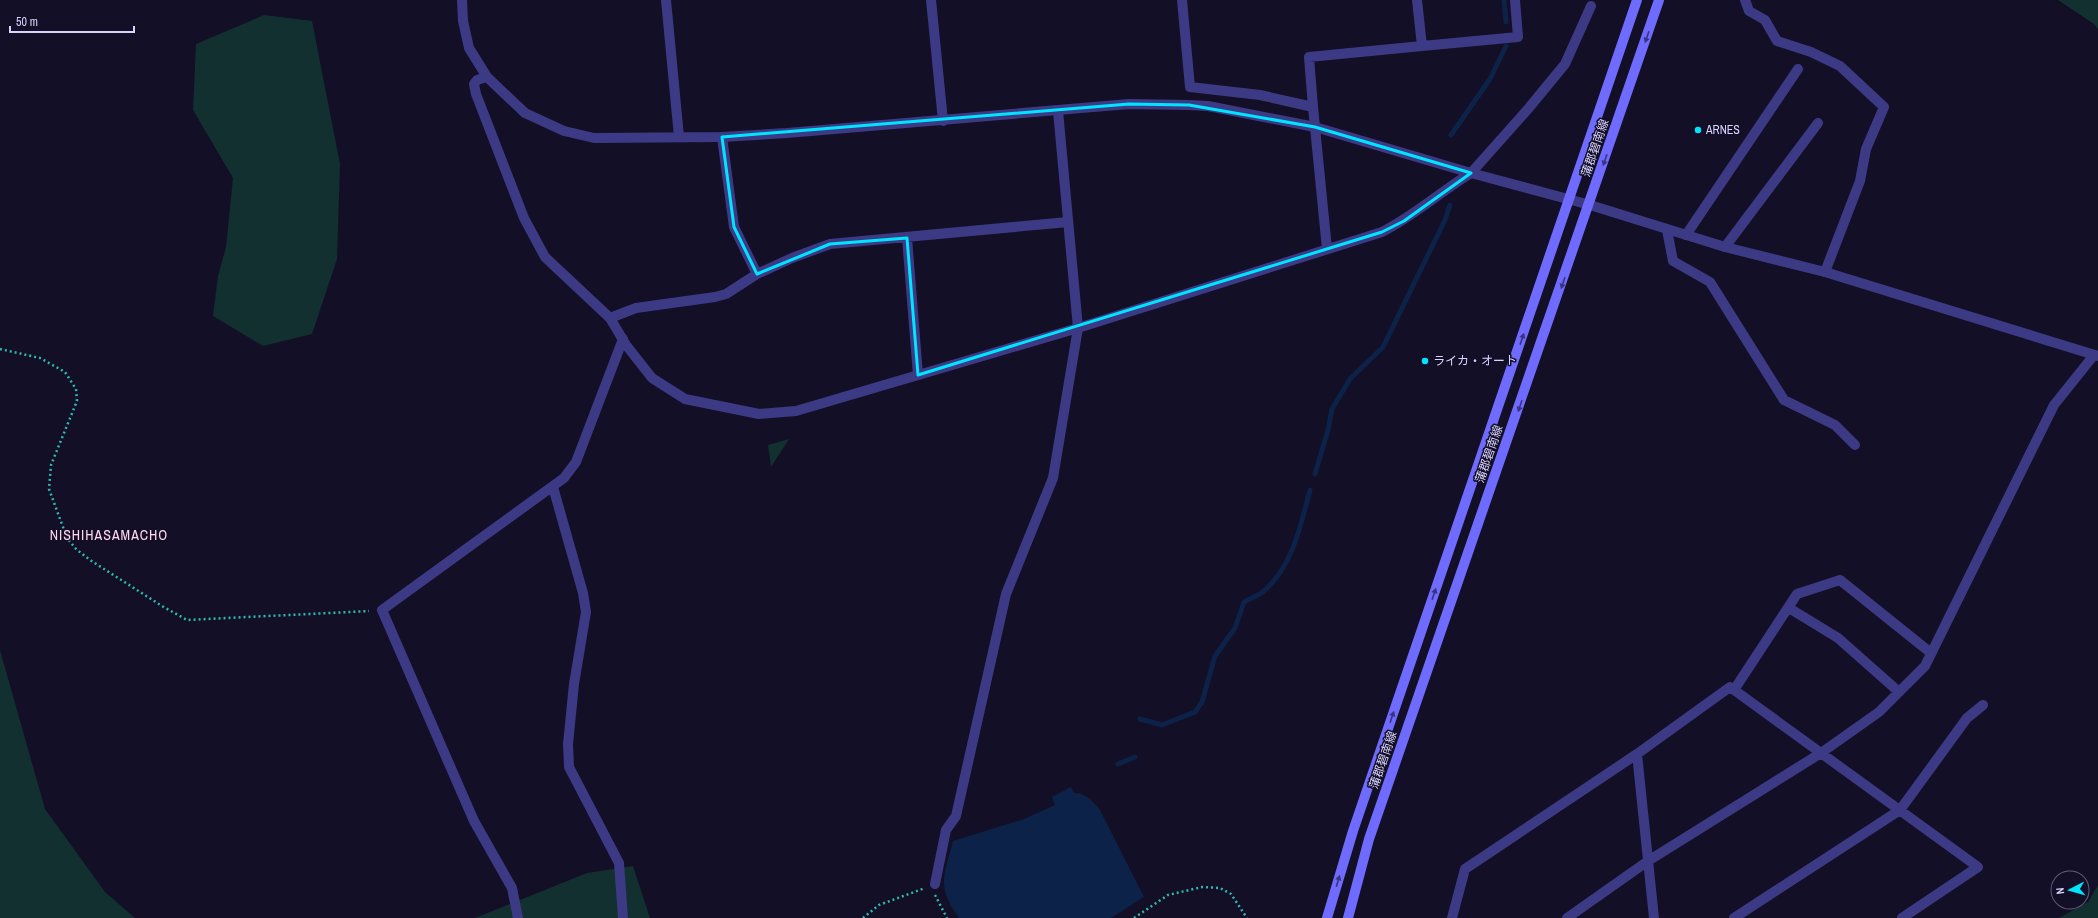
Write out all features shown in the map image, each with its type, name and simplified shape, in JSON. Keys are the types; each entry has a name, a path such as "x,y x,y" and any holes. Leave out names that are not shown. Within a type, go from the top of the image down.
{"main road":[{"name":"蒲郡碧南線","path":"1327,918 1353,830 1637,0"},
{"name":"蒲郡碧南線","path":"1348,918 1370,839 1590,205 1659,0"}],"street":[{"path":"462,0 463,21 468,48 486,77 525,113 564,131 594,138 722,137 942,121 1129,104 1208,106 1315,127 1471,173 1590,205 1725,247 1825,272 2096,356 2054,405 1925,666 1879,712 1821,753 1648,861 1567,918"},
{"path":"666,0 679,137"},
{"path":"931,0 942,121"},
{"path":"1182,0 1190,87 1260,95 1313,107"},
{"path":"1417,0 1422,46"},
{"path":"1327,249 1309,57 1518,37 1515,0"},
{"path":"1745,0 1749,11 1765,20 1777,41 1811,52 1840,66 1884,107 1866,149 1860,181 1825,272"},
{"path":"486,77 477,80 474,84 476,94 524,218 545,257 610,318 623,339 652,378 685,399 759,414 796,411 1078,328 1382,232 1404,221 1450,186 1471,173 1528,109 1565,64 1591,6"},
{"path":"1686,234 1798,69"},
{"path":"935,884 946,830 956,816 1006,594 1053,478 1078,328 1058,111"},
{"path":"1725,247 1818,123"},
{"path":"722,137 734,227 757,274"},
{"path":"610,318 636,308 715,297 726,294 757,274 792,258 830,244 1068,222"},
{"path":"1667,230 1673,261 1710,282 1784,400 1836,425 1855,445"},
{"path":"906,238 918,375"},
{"path":"518,918 512,888 474,821 382,610 564,478 576,462 623,339"},
{"path":"553,487 583,594 586,612 574,684 568,744 569,767 618,863 623,918"},
{"path":"1734,690 1797,594 1840,580 1931,653"},
{"path":"1789,608 1838,638 1899,692"},
{"path":"1452,918 1465,869 1637,754 1730,687 1978,867 1902,918"},
{"path":"1734,918 1900,810 1967,718 1983,705"},
{"path":"1637,754 1654,918"}],"path":[{"path":"0,349 40,358 65,372 76,389 77,401 51,465 49,489 67,538 76,549 90,560 162,606 187,620 382,610"},
{"path":"863,918 879,905 935,884 936,899 947,918"},
{"path":"1134,918 1168,895 1202,887 1220,888 1231,894 1247,918"}],"highlighted area":[{"path":"1129,104 1189,105 1315,127 1471,173 1404,221 1382,232 918,375 907,238 830,244 757,274 734,227 722,137"}],"green space":[{"path":"2058,0 2098,0 2098,29 2094,24"},
{"path":"264,15 312,21 340,164 337,259 312,334 263,346 213,316 218,276 226,247 233,178 193,110 196,44"},
{"path":"789,439 771,467 768,445"},
{"path":"0,650 45,809 105,892 135,918 0,918"},
{"path":"633,866 650,918 475,918 587,873"},
{"path":"2098,885 2098,918 2059,918 2074,910 2090,910 2090,899"}],"water":[{"path":"1071,787 1074,793 1086,796 1100,810 1144,897 1111,918 959,918 947,897 944,881 953,841 1024,819 1055,805 1052,797"}],"waterway":[{"path":"1504,0 1506,22"},
{"path":"1451,135 1490,79 1506,46"},
{"path":"1315,474 1328,430 1332,409 1350,379 1383,347 1445,220 1450,205"},
{"path":"1140,719 1162,725 1195,712 1202,702 1215,656 1235,628 1244,602 1265,590 1283,569 1295,543 1310,490"},
{"path":"1118,764 1135,757"}],"place":[{"name":"ARNES","path":"1698,130"},
{"name":"ライカ・オート","path":"1425,361"}],"district":[{"name":"NISHIHASAMACHO","path":"109,535"}]}
